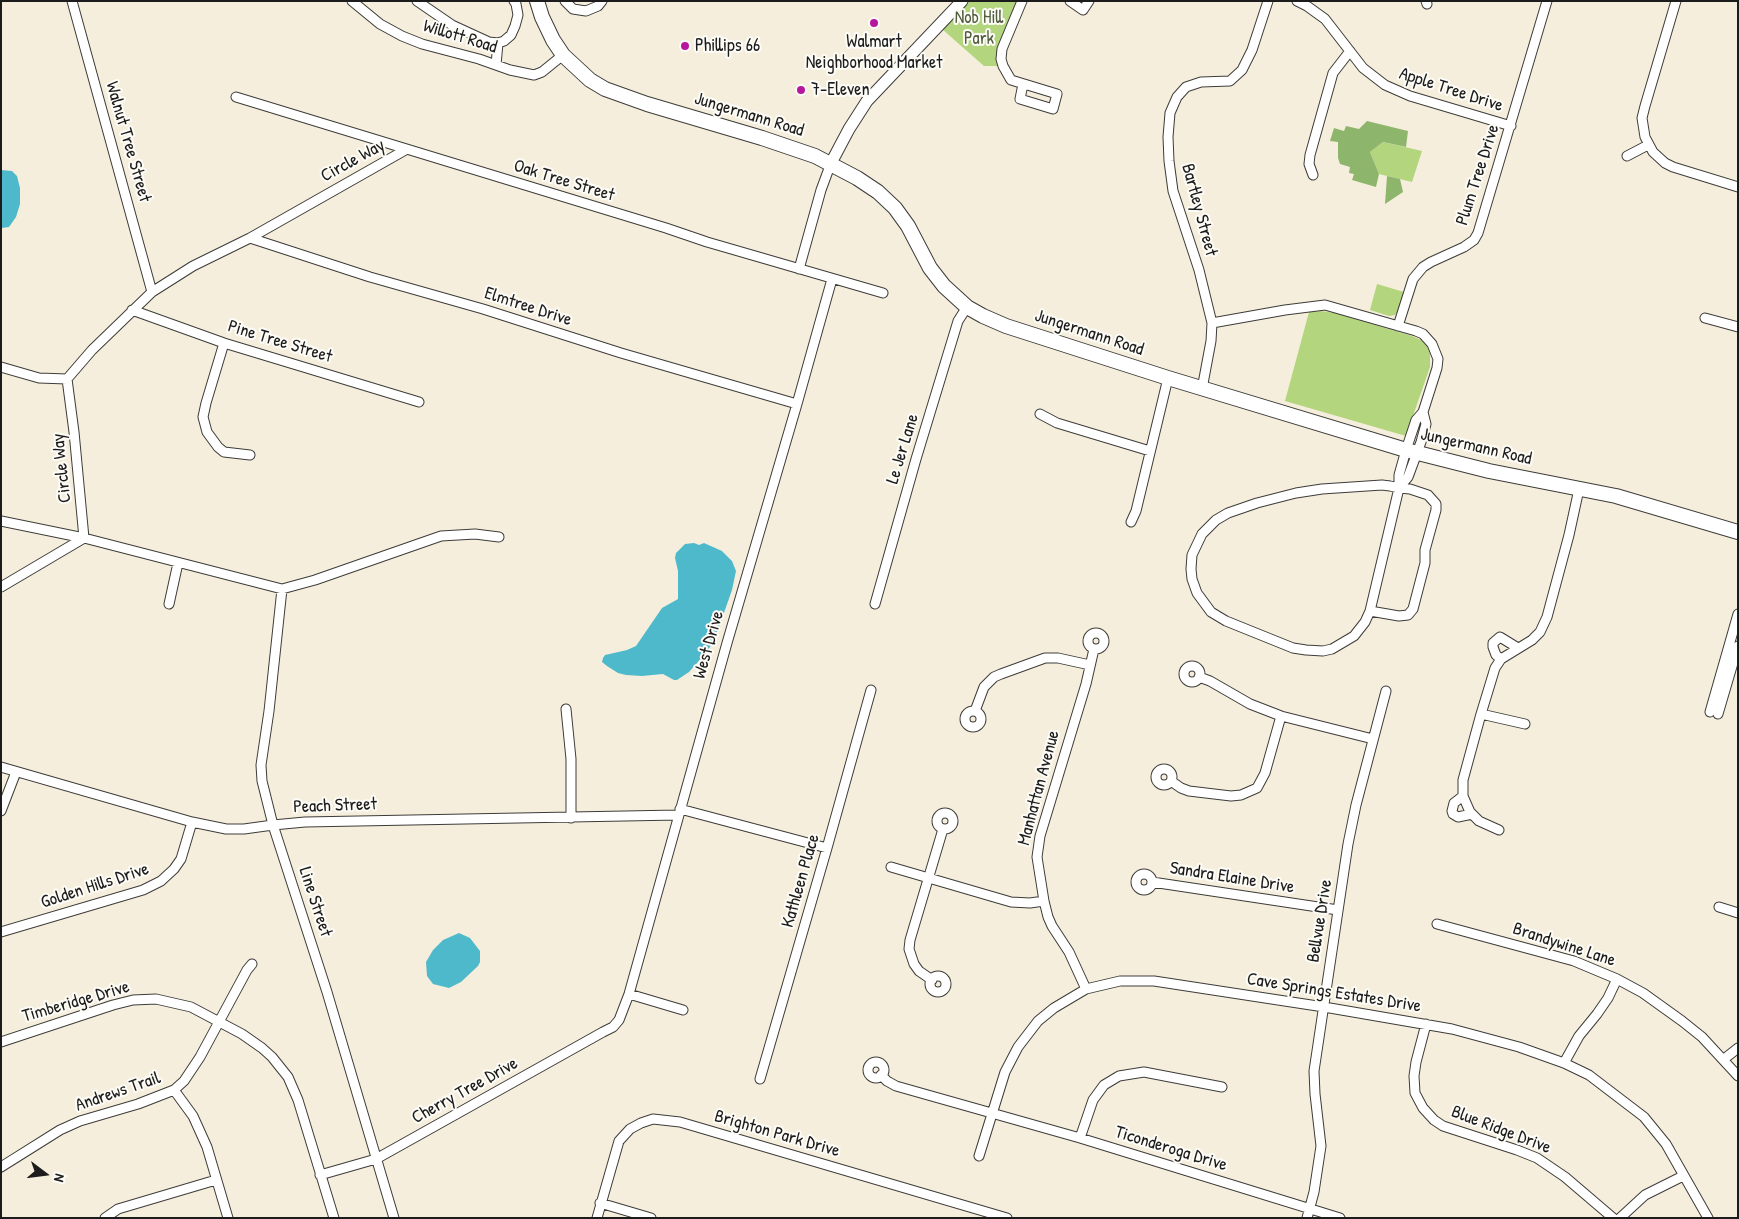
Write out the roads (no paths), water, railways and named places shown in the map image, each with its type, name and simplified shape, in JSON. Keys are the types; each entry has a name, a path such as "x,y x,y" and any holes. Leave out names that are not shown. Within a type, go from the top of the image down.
{"main road":[{"name":"Jungermann Road","path":"537,1 553,40 563,55 590,80 618,95 797,149 830,163 878,192 895,208 908,226 930,268 944,286 967,307 1006,326 1202,389 1411,451 1488,471 1616,496 1738,532"}],"street":[{"name":"Walnut Tree Street","path":"72,1 152,292"},
{"name":"Willott Road","path":"352,1 380,24 402,36 422,44 534,75 542,72 563,55"},
{"path":"417,1 452,25 489,42 498,43 511,35 515,26 518,15 514,1"},
{"path":"565,1 573,9 586,11 598,6 602,1"},
{"path":"800,269 830,163 849,129 867,101 919,50 962,1"},
{"path":"1022,1 1005,38 1001,59 1005,71 1011,80 1023,84"},
{"path":"1070,1 1083,10 1090,1"},
{"name":"Bartley Street","path":"1202,389 1212,342 1212,323 1199,270 1173,191 1168,137 1170,113 1177,97 1186,87 1201,82 1230,80 1242,70 1252,50 1268,1"},
{"name":"Apple Tree Drive","path":"1297,1 1325,18 1350,52 1369,72 1385,85 1511,126"},
{"name":"Plum Tree Drive","path":"1398,326 1413,279 1423,267 1464,247 1474,240 1478,233 1547,1"},
{"path":"1676,1 1642,118 1642,128 1648,145 1658,158 1673,167 1738,187"},
{"path":"496,65 498,43"},
{"path":"1313,175 1309,164 1310,155 1334,73 1350,52"},
{"name":"Oak Tree Street","path":"236,97 707,242 884,293"},
{"path":"1627,156 1648,145"},
{"name":"Circle Way","path":"84,538 74,425 66,379 92,350 152,292 193,266 250,238 407,149"},
{"name":"Elmtree Drive","path":"250,238 370,277 483,309 621,353 797,404"},
{"name":"West Drive","path":"619,1020 629,994 729,634 832,279"},
{"path":"1212,323 1325,305 1423,334 1436,351 1438,359 1437,368 1423,412 1416,420 1411,451 1399,474 1399,488 1370,611 1366,622 1354,636 1332,649 1315,651 1293,648 1226,621 1211,612 1197,593 1192,579 1192,555 1202,534 1216,520 1257,503 1296,493 1322,489 1375,486 1399,488 1424,493 1433,499 1436,504 1436,510 1424,550 1424,568 1413,608 1410,613 1404,616 1370,611"},
{"name":"Le Jer Lane","path":"875,604 958,321 967,307"},
{"name":"Pine Tree Street","path":"132,310 224,343 419,402"},
{"path":"1705,318 1738,327"},
{"path":"224,343 203,417 207,432 224,452 250,455"},
{"path":"1,367 39,378 66,379"},
{"path":"1131,522 1136,511 1168,378"},
{"path":"1040,414 1057,423 1150,451"},
{"path":"1499,830 1479,821 1472,814 1463,796 1463,780 1480,714 1495,668 1501,659 1532,640 1540,632 1547,617 1570,535 1579,489"},
{"path":"1,521 84,538 178,564 282,588 315,580 440,536 474,534 499,537"},
{"path":"1,587 84,538"},
{"path":"169,604 178,564"},
{"name":"Line Street","path":"282,588 270,703 261,765 262,781 273,824 329,1000 394,1218"},
{"path":"1738,614 1714,713 1738,646"},
{"path":"1501,659 1496,655 1493,647 1493,643 1500,637 1518,648"},
{"name":"Manhattan Avenue","path":"1086,989 1069,952 1052,926 1044,901 1037,866 1038,848 1086,684 1094,649"},
{"path":"975,712 984,687 994,677 1001,674 1046,658 1058,658 1090,665"},
{"path":"1199,677 1210,681 1250,704 1281,716 1373,739"},
{"name":"Kathleen Place","path":"760,1080 871,690"},
{"name":"Bellvue Drive","path":"1309,1214 1321,1146 1314,1094 1314,1071 1350,835 1386,691"},
{"path":"566,709 571,759 570,818"},
{"path":"1480,714 1525,724"},
{"path":"1171,781 1189,791 1231,796 1241,795 1257,788 1265,773 1281,716"},
{"name":"Peach Street","path":"1,767 192,822 226,829 244,830 273,824 305,822 570,818 679,812 827,848"},
{"path":"1,812 16,772"},
{"path":"1463,796 1454,803 1452,814 1458,817 1472,814"},
{"name":"Golden Hills Drive","path":"1,932 143,890 161,881 174,869 181,859 192,822"},
{"path":"932,980 919,971 914,964 909,949 943,829"},
{"path":"892,867 1011,902 1030,903 1044,901"},
{"name":"Sandra Elaine Drive","path":"1152,882 1338,910"},
{"path":"1719,907 1738,913"},
{"name":"Brandywine Lane","path":"1437,924 1574,961 1617,979 1662,1006 1702,1038 1724,1059 1738,1076"},
{"name":"Andrews Trail","path":"1,1167 60,1130 80,1121 138,1104 174,1090 184,1081 200,1057 252,964"},
{"path":"1564,1063 1579,1036 1608,998 1617,979"},
{"name":"Cave Springs Estates Drive","path":"979,1156 1005,1072 1018,1047 1038,1021 1054,1008 1086,989 1131,980 1154,981 1426,1024 1489,1038 1542,1054 1564,1063 1589,1075 1644,1116 1666,1144 1708,1218"},
{"path":"629,994 683,1010"},
{"name":"Timberidge Drive","path":"1,1042 113,1005 138,999 156,999 192,1007 262,1048 288,1077 298,1100 334,1218"},
{"name":"Cherry Tree Drive","path":"320,1174 376,1159 608,1029 619,1020"},
{"name":"Blue Ridge Drive","path":"1426,1024 1416,1062 1414,1076 1415,1093 1423,1108 1434,1120 1443,1126 1537,1158 1565,1177 1613,1218"},
{"path":"1724,1059 1738,1048"},
{"path":"1080,1138 1093,1100 1104,1085 1119,1076 1144,1072 1222,1087"},
{"name":"Ticonderoga Drive","path":"882,1075 887,1081 896,1086 1080,1138 1309,1214 1340,1218"},
{"path":"174,1090 193,1116 207,1147 228,1218"},
{"name":"Brighton Park Drive","path":"597,1218 618,1141 630,1129 641,1122 653,1119 680,1122 1007,1218"},
{"path":"1620,1218 1645,1195 1684,1176"},
{"path":"105,1218 118,1210 216,1180"},
{"path":"600,1203 651,1218"}],"water":[{"path":"1,170 12,171 17,176 20,188 20,204 16,217 9,227 2,228"},
{"path":"694,543 699,545 704,543 722,551 732,561 736,571 732,590 719,627 712,644 705,654 689,672 677,680 663,674 626,675 618,673 607,666 602,662 605,655 636,646 662,608 678,599 676,553 685,544"},
{"path":"459,933 470,938 480,951 478,966 461,982 449,988 433,984 427,976 426,962 433,950 443,940"}],"place":[{"name":"Walmart Neighborhood Market","path":"874,23"},
{"name":"Phillips 66","path":"685,46"},
{"name":"7-Eleven","path":"801,90"}],"park label":[{"name":"Nob Hill Park","path":"979,28"}]}
